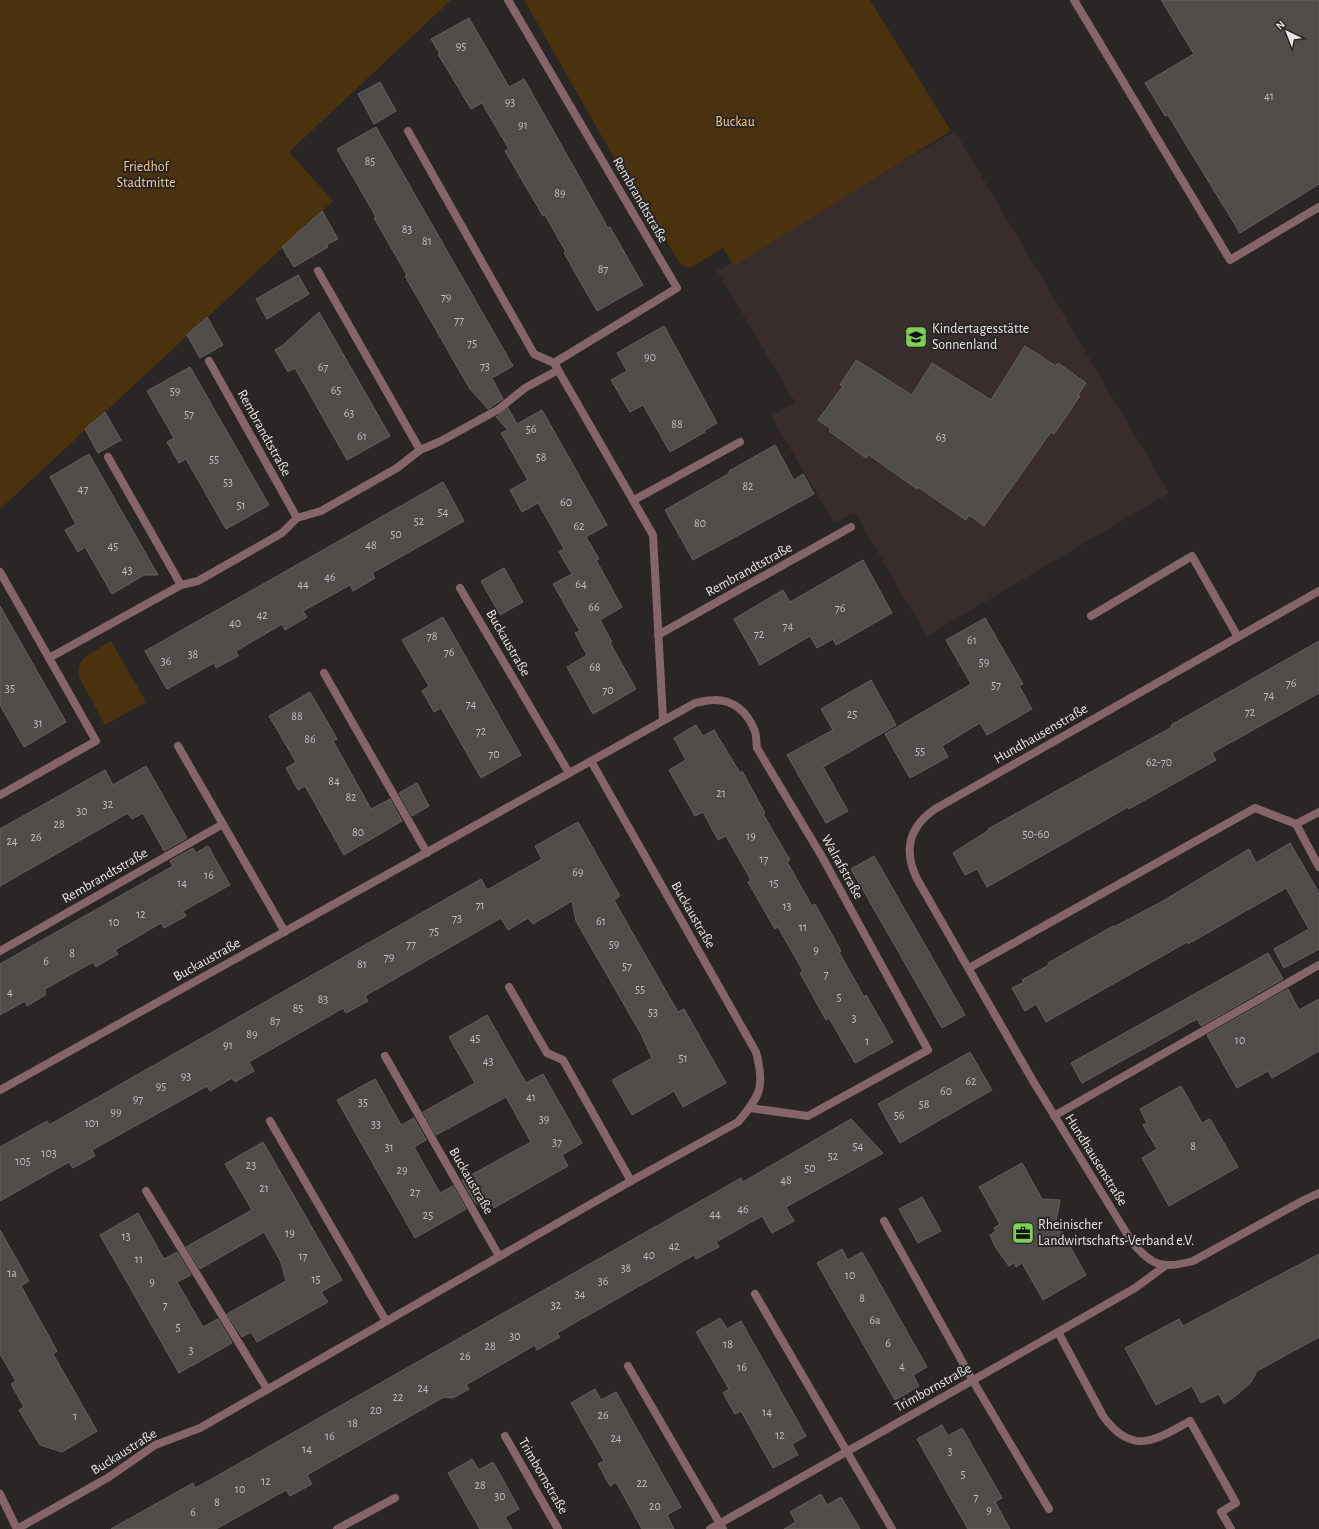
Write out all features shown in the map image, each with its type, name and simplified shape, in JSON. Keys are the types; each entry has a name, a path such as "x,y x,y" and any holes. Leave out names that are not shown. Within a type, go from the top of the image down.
{"street":[{"name":"Rembrandtstraße","path":"49,658 181,585 198,581 282,533 297,518 321,511 397,468 420,450 442,441 500,409 556,367 677,288 508,0"},
{"path":"1074,0 1230,260 1319,207"},
{"path":"408,132 534,354 556,367 653,535 663,719 591,761"},
{"path":"318,271 420,450"},
{"name":"Rembrandtstraße","path":"209,361 297,518"},
{"path":"634,500 740,442"},
{"path":"108,458 181,585"},
{"name":"Rembrandtstraße","path":"658,635 852,527"},
{"path":"1091,616 1192,556 1238,637"},
{"path":"0,572 96,741 0,795"},
{"name":"Buckaustraße","path":"460,588 569,773"},
{"name":"Hundhausenstraße","path":"1165,1266 1154,1262 1145,1256 1132,1242 1054,1116 912,869 909,854 910,843 918,825 935,809 1319,591"},
{"path":"324,673 427,853"},
{"name":"Walrafstraße","path":"663,719 694,703 712,700 731,702 744,711 755,730 757,748 821,855 928,1050 808,1116 750,1108"},
{"path":"178,746 285,932"},
{"name":"Buckaustraße","path":"0,1090 591,761 756,1052 761,1071 760,1091 750,1108 738,1122 386,1320 200,1428 155,1445 109,1477 17,1529"},
{"path":"969,968 1256,808 1296,824 1319,867"},
{"path":"1296,824 1319,812"},
{"name":"Rembrandtstraße","path":"0,951 223,824"},
{"path":"1054,1116 1319,965"},
{"path":"509,986 546,1052 563,1060 631,1181"},
{"name":"Buckaustraße","path":"385,1056 500,1256"},
{"path":"270,1121 386,1320"},
{"path":"146,1191 267,1389"},
{"path":"1165,1266 1178,1266 1194,1261 1319,1193"},
{"path":"884,1222 973,1381 1049,1509"},
{"name":"Trimbornstraße","path":"710,1529 721,1526 847,1451 1135,1288 1165,1266"},
{"path":"755,1294 892,1529"},
{"path":"1058,1332 1104,1416 1111,1426 1128,1439 1149,1441 1162,1437 1190,1421 1236,1503 1221,1512 1231,1529"},
{"path":"628,1366 721,1526"},
{"name":"Trimbornstraße","path":"505,1436 558,1529"},
{"path":"0,1494 17,1529"},
{"path":"337,1529 395,1498"}],"shaded area":[{"name":"Kindertagesstätte Sonnenland","path":"955,131 1169,493 927,636 854,512 834,523 771,416 795,402 717,271"}],"green space":[{"name":"Friedhof Stadtmitte","path":"0,0 451,0 289,152 333,201 0,509"},
{"name":"Buckau","path":"524,0 870,0 951,131 734,266 723,248 692,267 685,267 680,264 661,232 653,226"},
{"path":"111,641 146,702 105,725 79,677 79,667 82,660"}],"building":[{"path":"1161,0 1319,0 1319,184 1240,233 1168,115 1165,116 1145,83 1194,54"},
{"path":"469,18 509,87 524,79 608,228 610,227 643,285 597,311 564,253 566,252 545,215 543,216 505,151 509,149 482,103 471,109 438,54 440,54 431,39"},
{"path":"380,82 396,111 374,124 358,94"},
{"path":"376,127 513,366 492,378 503,399 488,409 470,389 405,276 407,275 374,218 376,217 337,149"},
{"path":"322,211 338,239 326,245 328,247 294,267 282,247"},
{"path":"298,275 309,294 267,319 256,299"},
{"path":"319,312 390,436 347,460 295,368 288,372 275,350 282,346"},
{"path":"207,317 223,345 200,358 187,335"},
{"path":"664,326 717,423 704,431 705,432 670,452 643,405 630,412 611,380 627,371 617,353"},
{"path":"1025,346 1056,366 1058,363 1086,383 1078,395 1080,396 1054,434 1051,432 984,526 969,515 966,520 918,487 917,489 869,455 866,458 829,431 831,429 818,420 843,386 840,385 856,360 912,395 932,363 991,400"},
{"path":"190,367 269,505 226,529 186,459 179,463 167,442 174,438 147,391"},
{"path":"508,408 517,424 542,410 607,525 586,537 599,559 596,560 622,607 600,620 612,642 610,643 636,689 593,714 567,667 587,655 575,633 580,631 553,584 572,574 559,552 564,549 538,503 522,512 510,490 528,480 501,433 508,430 496,417"},
{"path":"105,412 121,440 98,453 85,429"},
{"path":"775,445 794,480 803,474 814,494 693,560 665,510 730,473 729,471"},
{"path":"89,454 158,575 144,575 112,594 85,547 78,552 65,530 76,524 50,477"},
{"path":"443,482 464,521 372,573 375,578 353,591 350,585 303,611 307,617 285,630 282,624 236,651 238,656 216,668 214,663 167,689 145,651"},
{"path":"863,560 892,613 836,645 833,639 817,648 810,636 760,665 734,619 783,590 790,602"},
{"path":"504,568 523,602 500,615 481,581"},
{"path":"0,606 66,722 24,747 0,705"},
{"path":"443,617 521,755 481,778 441,708 434,712 422,691 429,686 402,640"},
{"path":"985,618 1023,684 1019,686 1032,709 987,735 980,723 942,746 948,757 910,778 885,734 971,684 946,640"},
{"path":"1319,641 1319,693 1212,753 1216,760 1129,809 1128,807 987,887 977,869 965,875 953,853 989,830 988,829 1172,727 1171,725"},
{"path":"871,680 896,725 823,767 848,811 826,823 787,755 833,730 821,709"},
{"path":"310,692 337,739 333,741 371,809 390,799 402,821 344,855 305,786 298,790 286,768 296,762 269,716"},
{"path":"696,725 703,736 714,730 740,773 742,771 765,813 763,814 790,860 787,862 812,906 815,904 864,997 866,995 893,1042 855,1063 829,1018 826,1020 800,973 803,971 778,927 775,929 748,882 751,880 726,836 718,840 703,812 695,816 669,770 686,760 674,738"},
{"path":"146,766 187,838 164,851 143,813 132,819 128,813 0,886 0,829 105,770 113,785"},
{"path":"417,783 429,806 412,816 399,793"},
{"path":"578,822 620,896 614,900 620,911 678,1012 684,1009 726,1083 683,1107 674,1091 632,1115 612,1080 652,1058 641,1034 576,921 572,901 533,924 528,918 508,930 501,918 365,996 368,1001 346,1013 343,1008 249,1062 254,1071 235,1082 232,1078 210,1091 207,1086 92,1150 95,1156 73,1168 69,1162 0,1201 0,1147 47,1121 49,1125 481,879 487,890 542,859 535,846"},
{"path":"1290,843 1319,893 1319,949 1284,968 1274,949 1309,929 1286,888 1046,1022 1036,1004 1025,1011 1012,988 1024,982 1022,980 1049,965 1048,963 1113,926 1114,927 1163,901 1249,849 1256,863"},
{"path":"208,846 230,885 183,911 186,916 164,928 161,923 115,950 118,954 96,967 93,962 45,989 45,995 27,1006 25,1001 0,1015 0,964 173,866 170,861 193,848 196,853"},
{"path":"874,856 965,1015 942,1028 851,869"},
{"path":"1268,953 1283,979 1201,1026 1197,1019 1082,1083 1071,1063"},
{"path":"1288,989 1299,1010 1319,999 1319,1051 1272,1078 1268,1071 1237,1088 1207,1035"},
{"path":"487,1015 526,1083 543,1074 582,1143 562,1155 568,1166 494,1208 488,1197 476,1204 462,1180 531,1142 506,1097 436,1135 423,1112 475,1083 449,1037"},
{"path":"970,1052 992,1090 900,1143 878,1104"},
{"path":"375,1079 401,1125 414,1118 426,1140 414,1147 440,1193 453,1186 466,1209 415,1238 337,1100"},
{"path":"1181,1086 1202,1123 1210,1119 1238,1167 1169,1206 1142,1158 1157,1149 1143,1125 1147,1123 1140,1109"},
{"path":"851,1119 883,1153 786,1207 794,1221 772,1233 762,1216 716,1242 719,1247 696,1259 694,1255 557,1333 560,1337 537,1350 535,1345 466,1385 469,1389 453,1398 444,1397 307,1475 312,1484 290,1496 286,1490 216,1529 111,1529 193,1483 195,1488 217,1476 741,1178 743,1182"},
{"path":"263,1142 342,1280 321,1292 328,1302 257,1342 251,1332 242,1337 227,1314 286,1281 281,1262 264,1232 200,1269 186,1247 252,1210 225,1164"},
{"name":"Rheinischer Landwirtschafts-Verband e.V.","path":"1022,1163 1042,1199 1060,1200 1056,1221 1086,1275 1043,1300 1022,1263 1016,1267 1014,1263 1009,1266 996,1248 990,1235 996,1231 994,1228 1000,1224 979,1187"},
{"path":"922,1197 941,1231 918,1243 899,1209"},
{"path":"138,1213 164,1259 177,1252 191,1275 177,1282 203,1327 218,1319 232,1343 179,1373 100,1235"},
{"path":"0,1230 29,1281 21,1286 57,1351 53,1354 97,1431 62,1452 40,1445 19,1410 24,1407 11,1384 16,1381 0,1354"},
{"path":"842,1249 848,1260 862,1252 927,1367 913,1375 919,1386 895,1400 817,1263"},
{"path":"1319,1254 1319,1337 1257,1371 1251,1382 1224,1404 1219,1394 1201,1403 1192,1386 1156,1405 1125,1348 1179,1319 1183,1326"},
{"path":"720,1318 727,1329 741,1321 806,1436 792,1444 798,1455 773,1468 741,1411 735,1414 723,1393 729,1389 696,1332"},
{"path":"595,1389 601,1400 616,1392 681,1507 667,1515 674,1529 642,1529 616,1482 610,1486 598,1464 604,1461 571,1403"},
{"path":"942,1425 948,1436 962,1428 1002,1498 995,1502 1010,1529 968,1529 917,1439"},
{"path":"472,1459 479,1470 493,1462 519,1509 505,1517 512,1529 480,1529 448,1473"},
{"path":"821,1494 827,1505 841,1497 860,1529 784,1529 796,1522 790,1512"}],"place":[{"name":"Kindertagesstätte Sonnenland","path":"916,337"},
{"name":"Rheinischer Landwirtschafts-Verband e.V.","path":"1023,1233"}]}
